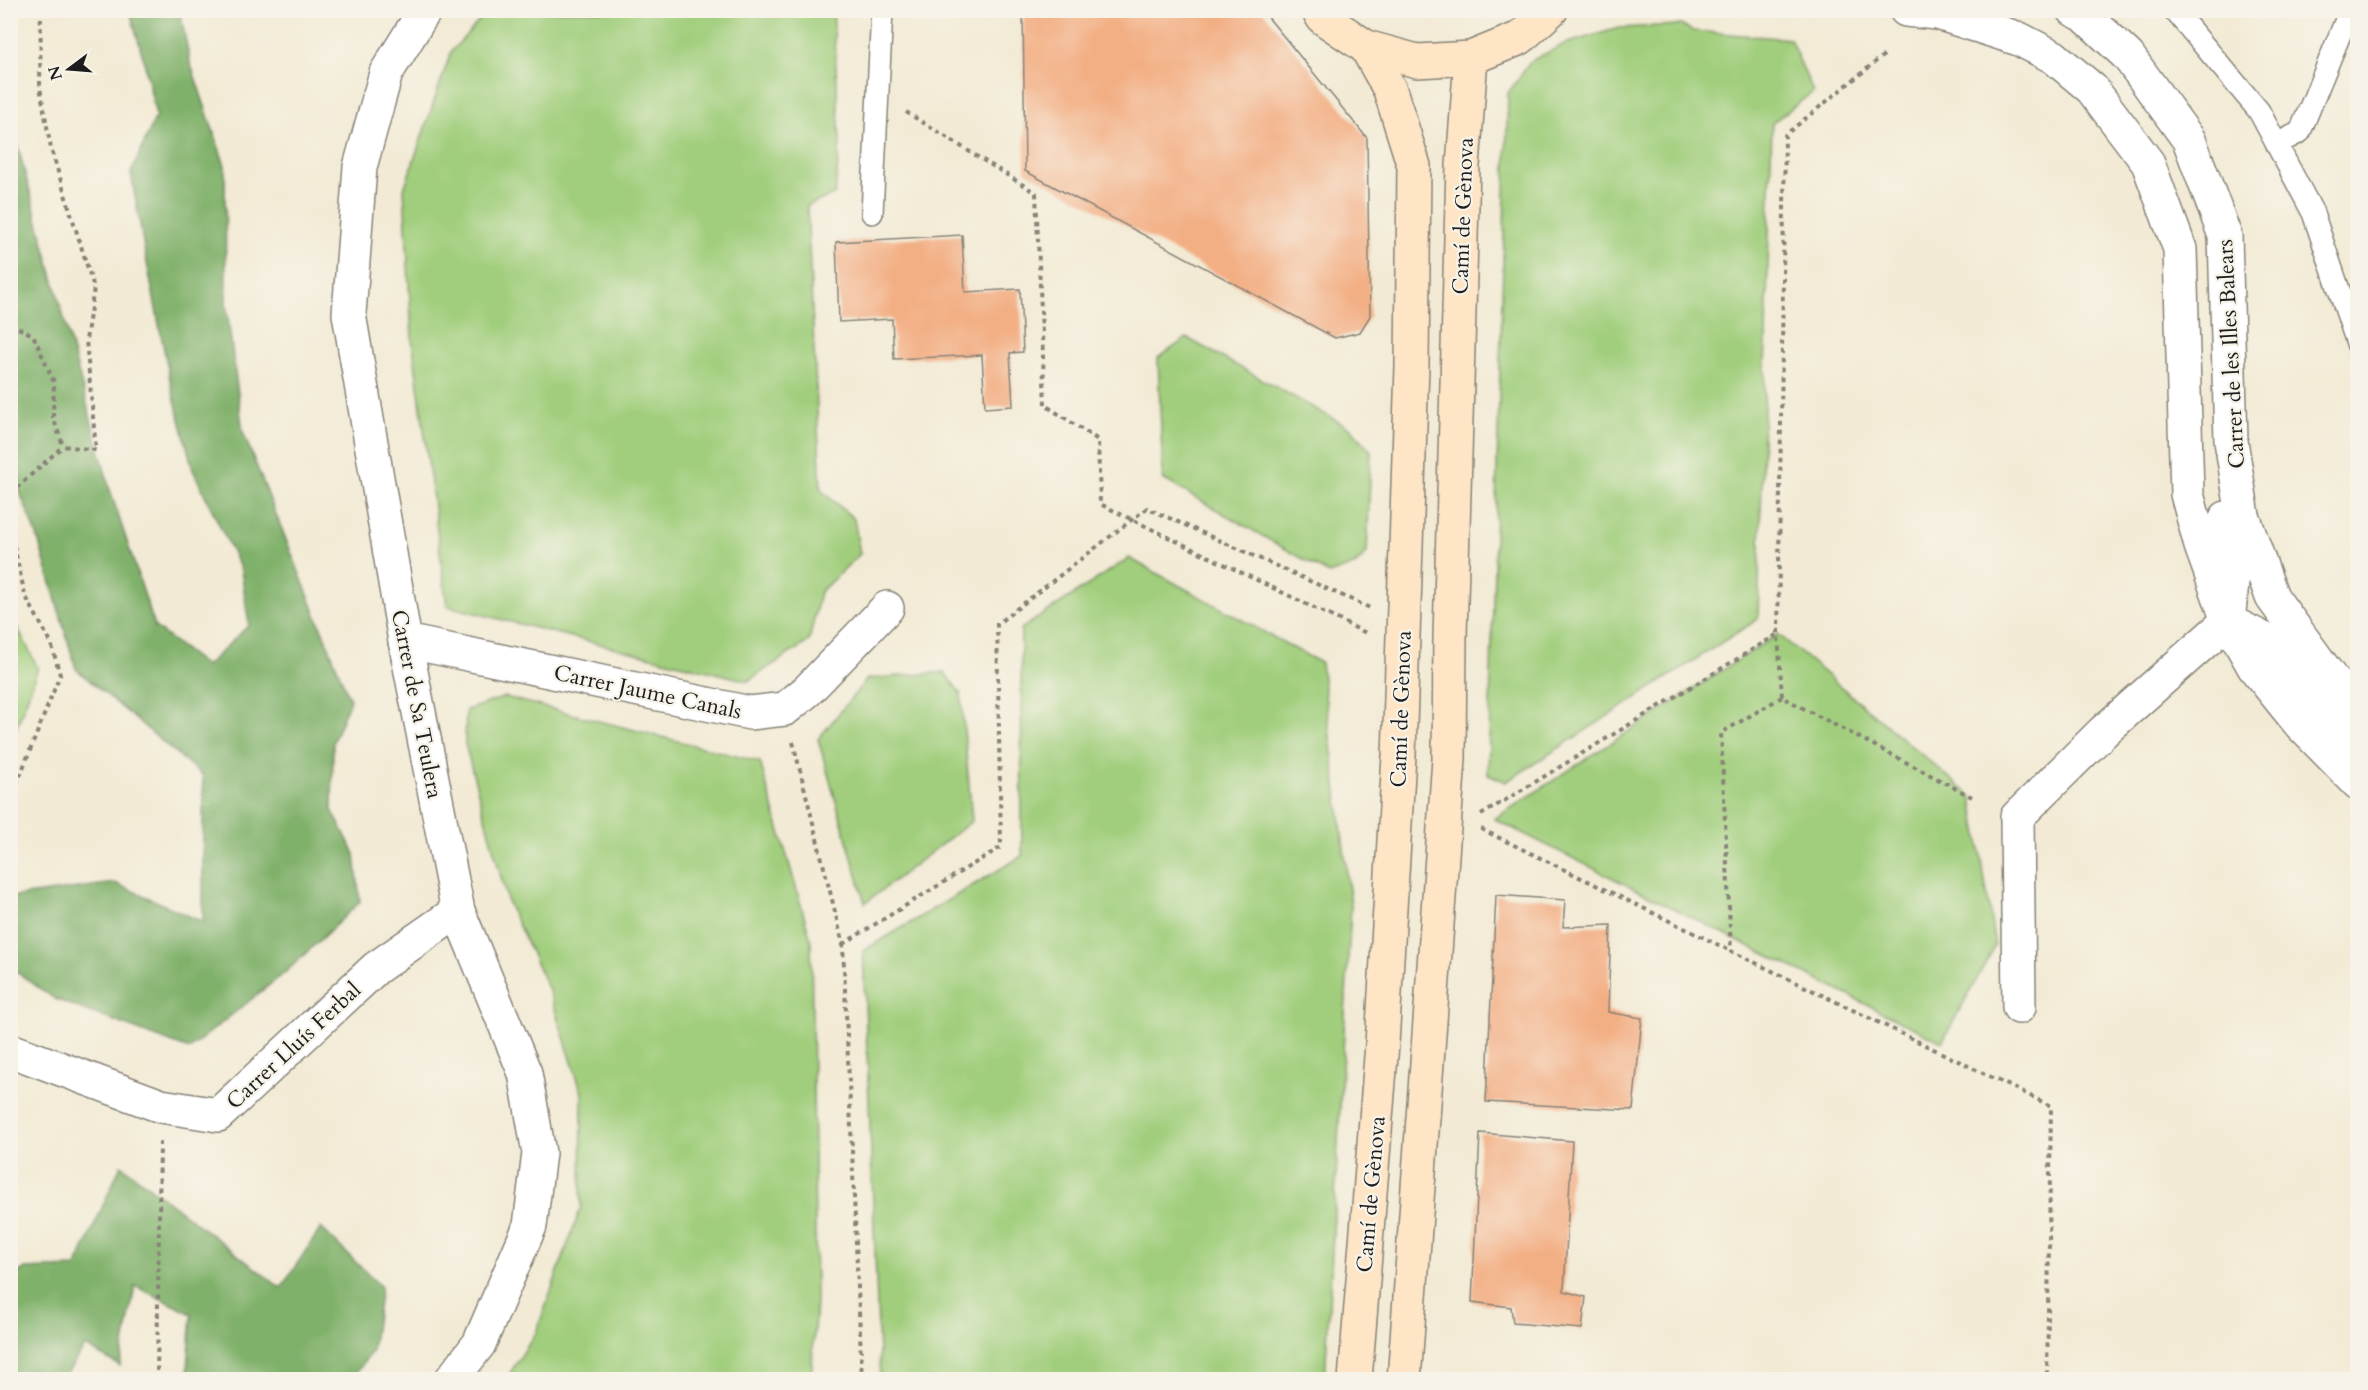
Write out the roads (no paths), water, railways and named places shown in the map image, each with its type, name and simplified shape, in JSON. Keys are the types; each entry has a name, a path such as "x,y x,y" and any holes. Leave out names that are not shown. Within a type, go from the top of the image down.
{"street":[{"name":"Carrer de Sa Teulera","path":"425,10 386,73 360,167 348,314 405,641 458,911 525,1073 539,1153 530,1226 479,1344 452,1380"},
{"path":"1318,10 1323,18 1366,47 1417,61 1471,58 1521,38 1551,10"},
{"name":"Carrer de les Illes Balears","path":"1906,10 1938,13 2019,39 2054,57 2092,89 2148,163 2180,249 2187,494 2201,546 2228,621 2254,667 2300,724 2358,783"},
{"name":"Carrer de les Illes Balears","path":"2082,12 2128,56 2189,140 2225,236 2231,441 2243,516 2272,597 2358,716"},
{"name":"Camí de Gènova","path":"1355,1380 1382,1044 1399,756 1390,630 1412,366 1414,166 1390,90 1366,47"},
{"name":"Camí de Gènova","path":"1404,1380 1449,759 1450,637 1463,166 1471,58"},
{"path":"2019,1007 2017,817 2104,731 2228,621 2235,555 2215,473 2231,441"},
{"name":"Carrer Jaume Canals","path":"405,641 750,713 785,709 807,691 887,608"},
{"path":"2228,621 2275,645 2353,741 2358,741"},
{"name":"Carrer Lluís Ferbal","path":"10,1050 161,1106 218,1115 376,968 458,911"}],"lane":[{"path":"872,213 882,10"},
{"path":"2174,10 2259,111 2313,213 2358,346"},
{"path":"2277,144 2300,132 2350,10"}]}
